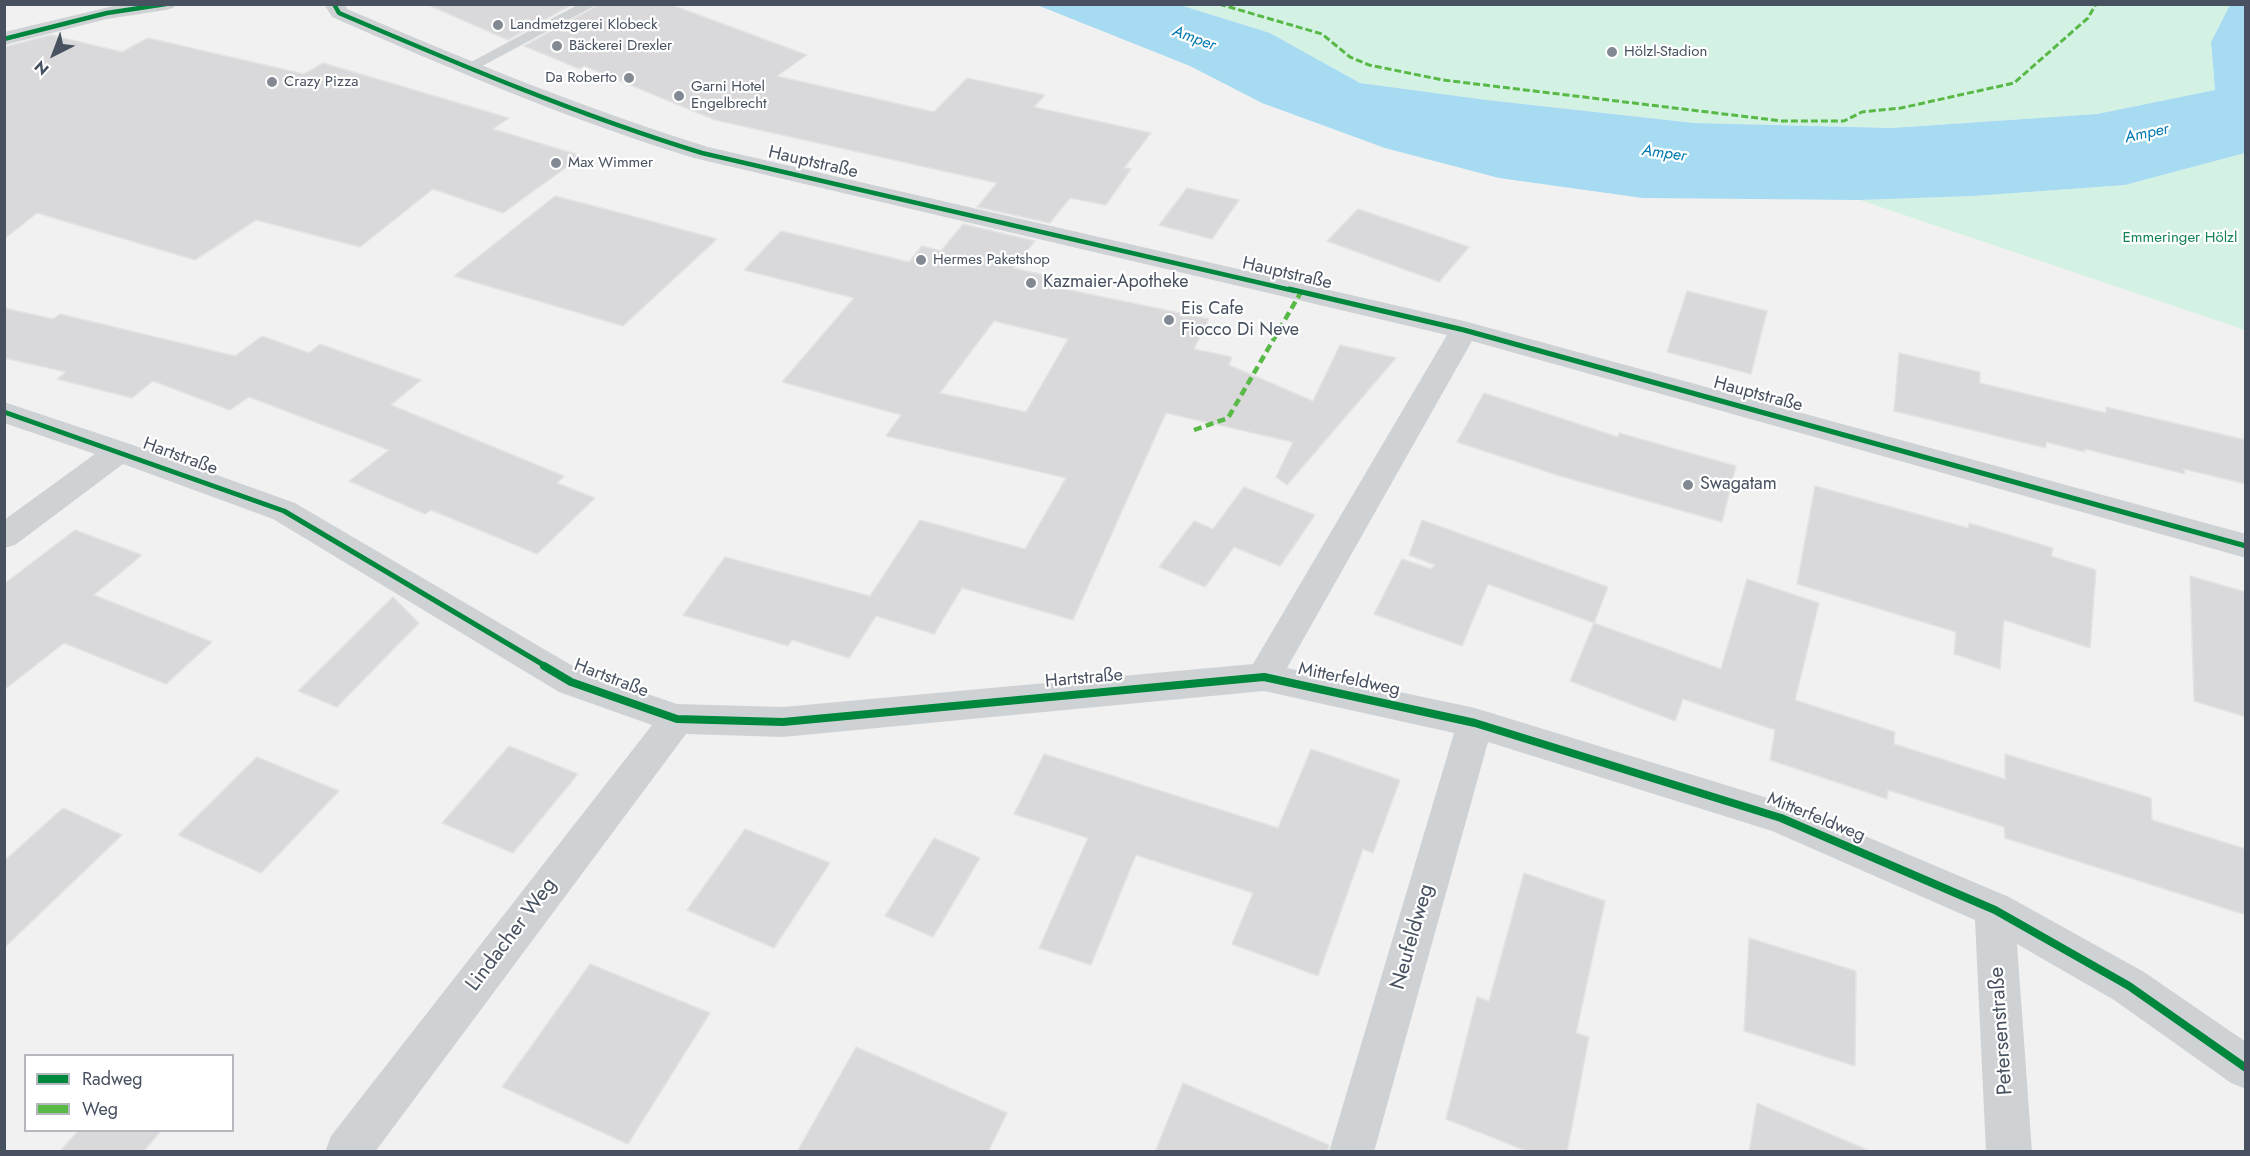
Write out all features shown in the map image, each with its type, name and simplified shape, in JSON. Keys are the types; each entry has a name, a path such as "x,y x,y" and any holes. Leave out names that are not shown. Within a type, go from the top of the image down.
{"street":[{"path":"4,34 52,14 63,4"},
{"path":"4,39 107,13 166,4"},
{"name":"Hauptstraße","path":"334,4 339,13 468,68 639,135 702,153 1464,330 2246,546"},
{"path":"1264,676 1464,330"},
{"name":"Hartstraße","path":"4,412 284,511 571,682 677,719 783,722 1264,676"},
{"path":"4,537 119,451"},
{"name":"Mitterfeldweg","path":"1264,676 1475,723 1781,818 1995,910 2129,986 2246,1068"},
{"name":"Lindacher Weg","path":"347,1152 677,719"},
{"name":"Neufeldweg","path":"1351,1152 1475,723"},
{"name":"Petersenstraße","path":"1995,910 2009,1152"}],"lane":[{"path":"468,68 591,4"}],"green space":[{"path":"1180,5 2230,5 2211,42 2215,90 2097,114 1892,128 1694,123 1360,83 1270,33"},
{"name":"Emmeringer Hölzl","path":"2245,153 2245,330 1860,200 1974,196 2125,185"}],"water":[{"name":"Amper","path":"1037,5 1180,5 1270,33 1360,83 1694,123 1892,128 2097,114 2215,90 2211,42 2230,5 2245,5 2245,153 2125,185 1974,196 1860,200 1643,198 1499,178 1385,148 1262,103 1190,66"}],"building":[{"path":"426,4 573,4 508,40"},
{"path":"600,4 669,4 807,55 777,76 934,112 967,78 1045,95 1034,107 1151,133 1124,168 1131,169 1106,205 1070,198 1050,223 977,207 997,183 715,120 584,66 580,69 524,46"},
{"path":"51,35 122,52 148,38 304,74 323,63 509,118 493,129 582,156 503,213 433,189 360,247 256,220 195,260 37,213 4,239 4,47"},
{"path":"1187,188 1239,200 1212,239 1159,225"},
{"path":"555,196 717,239 623,326 454,276"},
{"path":"1358,209 1469,247 1439,282 1327,241"},
{"path":"963,224 1035,241 1013,268 1065,280 1060,288 1209,319 1194,349 1232,357 1229,365 1313,401 1340,345 1396,358 1287,485 1276,477 1293,442 1166,413 1073,620 962,588 934,634 876,616 849,658 792,640 788,646 683,615 725,557 870,596 920,520 1025,549 1066,478 886,436 901,415 782,382 854,298 744,270 781,231 909,262 922,246 941,251","holes":["994,321 1068,339 1026,412 940,393"]},
{"path":"1687,291 1767,311 1751,374 1667,352"},
{"path":"4,308 53,319 60,314 235,356 262,336 309,353 320,344 421,380 391,405 564,476 557,483 595,498 537,554 431,510 425,514 349,481 389,450 249,397 230,410 153,381 132,398 57,379 66,372 4,358"},
{"path":"1899,353 1980,372 1980,383 2106,413 2106,407 2246,440 2246,484 2184,469 2185,474 2085,449 2085,452 2046,442 2046,448 1894,411"},
{"path":"1484,393 1618,437 1619,433 1736,466 1722,522 1560,476 1457,442"},
{"path":"1815,486 1968,528 1969,523 2053,548 2051,556 2096,570 2090,648 2004,620 2000,669 1954,654 1956,632 1797,584"},
{"path":"1244,487 1315,515 1280,566 1234,547 1205,587 1159,567 1194,521 1213,529"},
{"path":"1422,520 1608,587 1594,623 1488,584 1462,646 1374,614 1402,559 1431,569 1435,565 1409,555"},
{"path":"75,530 142,555 94,595 212,642 166,684 64,643 4,690 4,584"},
{"path":"2190,576 2246,592 2246,717 2194,701"},
{"path":"1747,579 1819,603 1795,700 1895,732 1894,744 2005,779 2005,754 2151,798 2152,820 2246,849 2246,915 2005,838 2004,827 1888,790 1887,799 1770,760 1775,730 1683,699 1675,721 1570,681 1594,623 1721,669"},
{"path":"393,597 419,623 337,707 298,691"},
{"path":"509,746 578,774 513,853 442,823"},
{"path":"1311,749 1400,780 1373,853 1363,849 1318,976 1232,944 1253,893 1136,855 1091,965 1039,948 1088,838 1014,814 1044,754 1278,828"},
{"path":"257,757 339,791 261,873 178,835"},
{"path":"63,808 122,835 4,948 4,861"},
{"path":"745,829 830,863 774,948 687,910"},
{"path":"934,838 980,858 933,937 885,916"},
{"path":"1524,873 1605,901 1576,1033 1589,1037 1567,1152 1529,1152 1446,1119 1477,997 1489,1001"},
{"path":"1749,938 1856,971 1855,1066 1744,1031"},
{"path":"590,964 710,1013 628,1144 502,1087"},
{"path":"856,1047 1007,1113 988,1152 797,1152"},
{"path":"1183,1083 1329,1145 1327,1152 1155,1152"},
{"path":"1757,1103 1870,1151 1870,1152 1749,1152"},
{"path":"77,1132 160,1132 143,1152 59,1152"}],"marked path":[{"path":"1219,4 1322,34 1350,57 1369,65 1443,80 1782,121 1844,121 1862,112 1901,108 2014,83 2088,18 2096,4"},
{"path":"1194,430 1228,418 1301,292"}],"cycle path":[{"path":"4,39 107,13 166,4"},
{"path":"334,4 339,13 519,89 610,123 702,153 1464,330 2246,546"},
{"path":"4,412 284,511 571,682 677,719 783,722 1264,677 1475,723 1781,818 1995,910 2129,986 2246,1068"}],"place":[{"name":"Landmetzgerei Klobeck","path":"498,25"},
{"name":"Bäckerei Drexler","path":"557,46"},
{"name":"Hölzl-Stadion","path":"1612,52"},
{"name":"Da Roberto","path":"629,78"},
{"name":"Crazy Pizza","path":"272,82"},
{"name":"Garni Hotel Engelbrecht","path":"679,96"},
{"name":"Max Wimmer","path":"556,163"},
{"name":"Hermes Paketshop","path":"921,260"},
{"name":"Kazmaier-Apotheke","path":"1031,283"},
{"name":"Eis Cafe Fiocco Di Neve","path":"1169,320"},
{"name":"Swagatam","path":"1688,485"}]}
